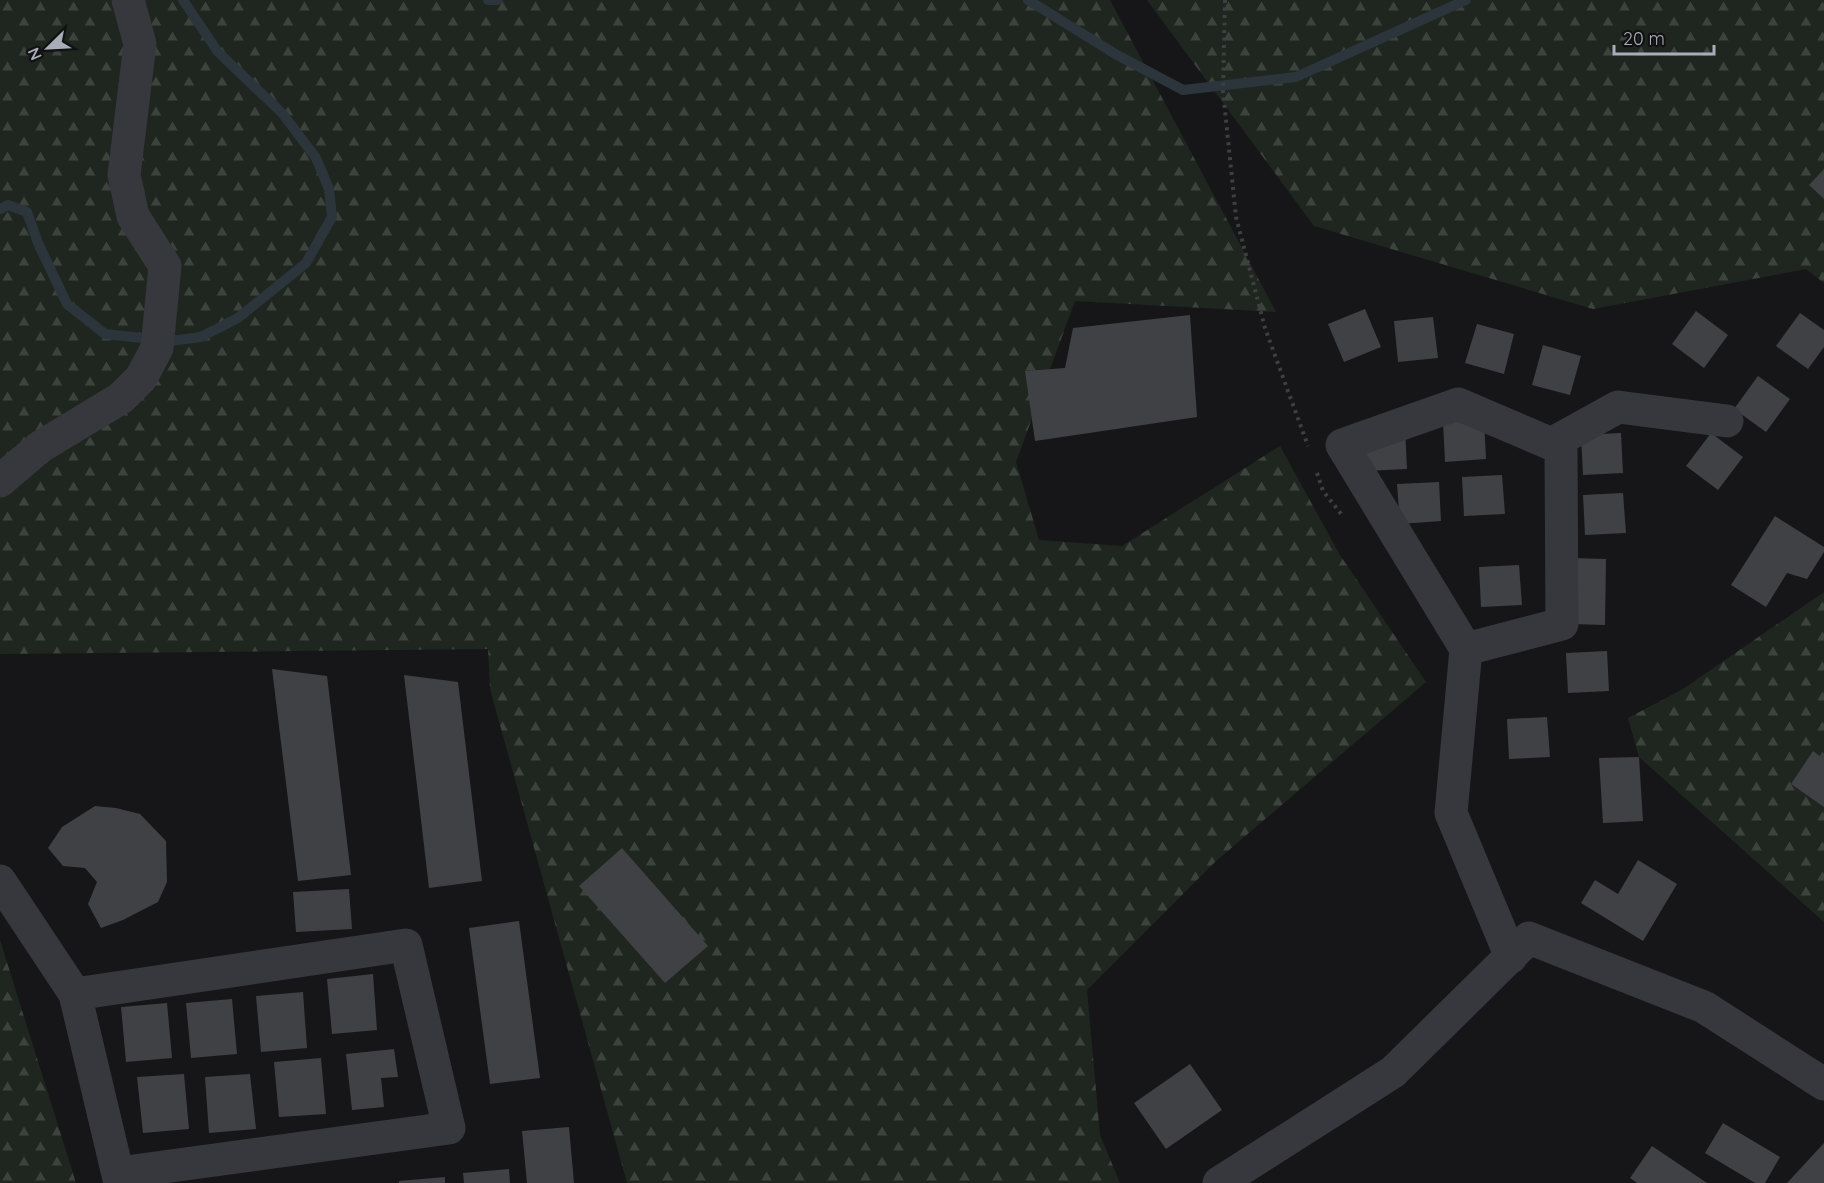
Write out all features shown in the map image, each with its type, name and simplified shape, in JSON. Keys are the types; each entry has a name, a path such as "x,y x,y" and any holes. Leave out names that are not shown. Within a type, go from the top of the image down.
{"street":[{"path":"0,481 40,447 121,398 141,378 157,348 165,266 133,216 124,175 141,44 128,0"},
{"path":"1466,649 1562,624 1561,448 1458,404 1342,445 1466,649 1451,813 1511,957"},
{"path":"1551,444 1618,407 1727,421"},
{"path":"0,881 75,994 119,1178 449,1128 405,945 75,994"},
{"path":"1219,1183 1393,1072 1529,938 1704,1007 1824,1084"}],"green space":[{"path":"0,0 1110,0 1276,312 1075,301 1016,462 1039,540 1122,546 1280,446 1340,555 1426,682 1215,862 1087,990 1100,1135 1120,1183 627,1183 490,689 488,649 0,654"},
{"path":"1147,0 1824,0 1824,283 1806,269 1593,309 1314,226"},
{"path":"1824,592 1824,922 1639,757 1628,718 1683,689"},
{"path":"0,940 76,1183 0,1183"}],"building":[{"path":"1824,169 1824,199 1809,185"},
{"path":"1365,309 1381,347 1344,362 1328,324"},
{"path":"1696,311 1728,335 1704,368 1672,344"},
{"path":"1800,313 1824,330 1824,347 1808,369 1776,346"},
{"path":"1190,315 1197,417 1035,441 1025,371 1065,368 1073,328"},
{"path":"1433,317 1438,358 1398,362 1394,321"},
{"path":"1477,324 1514,334 1504,374 1465,363"},
{"path":"1543,345 1581,356 1570,395 1532,385"},
{"path":"1758,376 1790,399 1766,432 1734,409"},
{"path":"1484,420 1486,459 1445,462 1443,422"},
{"path":"1405,429 1407,469 1366,471 1364,432"},
{"path":"1621,433 1623,473 1583,475 1581,435"},
{"path":"1711,433 1743,457 1718,490 1686,466"},
{"path":"1502,475 1505,514 1464,516 1462,477"},
{"path":"1439,482 1441,521 1400,524 1397,484"},
{"path":"1623,493 1626,533 1585,535 1583,495"},
{"path":"1775,516 1824,547 1824,552 1807,579 1787,573 1766,607 1731,585"},
{"path":"1571,558 1606,559 1605,625 1570,624"},
{"path":"1519,565 1522,605 1481,607 1479,567"},
{"path":"1607,651 1609,691 1568,693 1566,653"},
{"path":"272,669 327,676 351,875 298,881"},
{"path":"404,675 458,682 482,881 429,888"},
{"path":"1547,717 1550,757 1509,759 1507,719"},
{"path":"1813,751 1824,759 1824,807 1791,784"},
{"path":"1639,757 1643,821 1603,823 1599,758"},
{"path":"95,806 140,814 166,841 167,882 158,902 123,920 101,928 88,904 97,882 85,868 63,866 48,848 62,827"},
{"path":"622,848 708,946 665,983 579,886"},
{"path":"1638,860 1677,884 1643,941 1581,903 1595,880 1618,894"},
{"path":"349,889 352,929 296,932 293,892"},
{"path":"519,921 540,1078 490,1084 469,928"},
{"path":"373,974 377,1030 332,1034 327,979"},
{"path":"303,992 307,1048 261,1052 256,996"},
{"path":"232,999 237,1054 191,1058 186,1003"},
{"path":"167,1003 172,1058 126,1062 121,1007"},
{"path":"394,1049 398,1077 381,1078 384,1107 352,1110 346,1054"},
{"path":"321,1058 326,1114 279,1117 274,1062"},
{"path":"1190,1064 1222,1110 1166,1149 1134,1103"},
{"path":"184,1074 189,1129 143,1133 137,1077"},
{"path":"250,1074 256,1129 209,1133 205,1077"},
{"path":"1723,1123 1780,1157 1765,1183 1755,1183 1705,1153"},
{"path":"569,1127 574,1183 527,1183 522,1131"},
{"path":"1824,1143 1824,1183 1787,1183"},
{"path":"1652,1146 1707,1183 1637,1183 1630,1178"},
{"path":"509,1169 510,1183 464,1183 463,1173"},
{"path":"445,1177 445,1183 399,1183 399,1181"}],"waterway":[{"path":"0,209 8,205 27,212 38,243 67,304 105,334 170,341 201,337 238,318 306,263 332,217 329,189 316,158 282,113 218,52 183,0"},
{"path":"488,0 498,0"},
{"path":"1028,0 1117,55 1183,90 1296,77 1466,0"}]}
